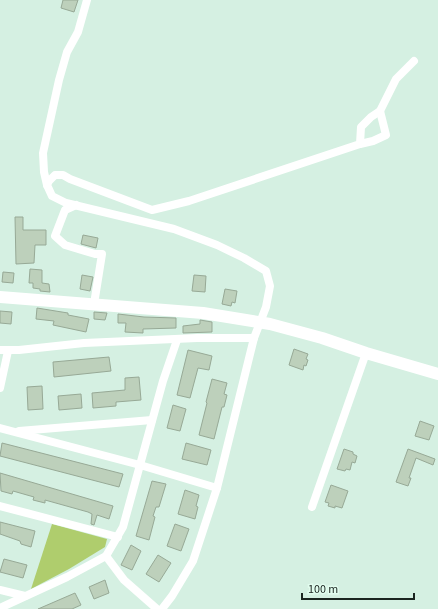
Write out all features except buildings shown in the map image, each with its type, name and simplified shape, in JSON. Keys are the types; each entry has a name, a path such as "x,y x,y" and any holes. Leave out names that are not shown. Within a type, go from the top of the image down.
{"street":[{"path":"87,0 78,32 67,52 59,80 43,153 44,172 47,185 52,196 66,203 174,229 217,245 266,271 270,286 266,307 254,338 216,488 194,561 162,609"},
{"path":"360,144 361,127 371,117 380,111 396,79 414,61"},
{"path":"47,185 55,175 62,175 152,210 189,201 360,144 373,142 386,135 380,111"},
{"path":"77,205 65,210 55,236 65,245 95,254 102,254 94,304"},
{"path":"0,297 203,313 261,322 322,338 366,353 438,374"},
{"path":"0,388 4,350 84,343 197,338 254,338"},
{"path":"0,608 67,577 106,556 123,528 163,381 177,340"},
{"path":"312,507 366,353"},
{"path":"13,432 152,420"},
{"path":"0,428 140,465 216,488"},
{"path":"0,506 118,537"},
{"path":"106,556 124,580 157,609"},
{"path":"0,590 25,596"}],"green space":[{"path":"52,524 107,539 105,547 69,569 31,589"}]}
